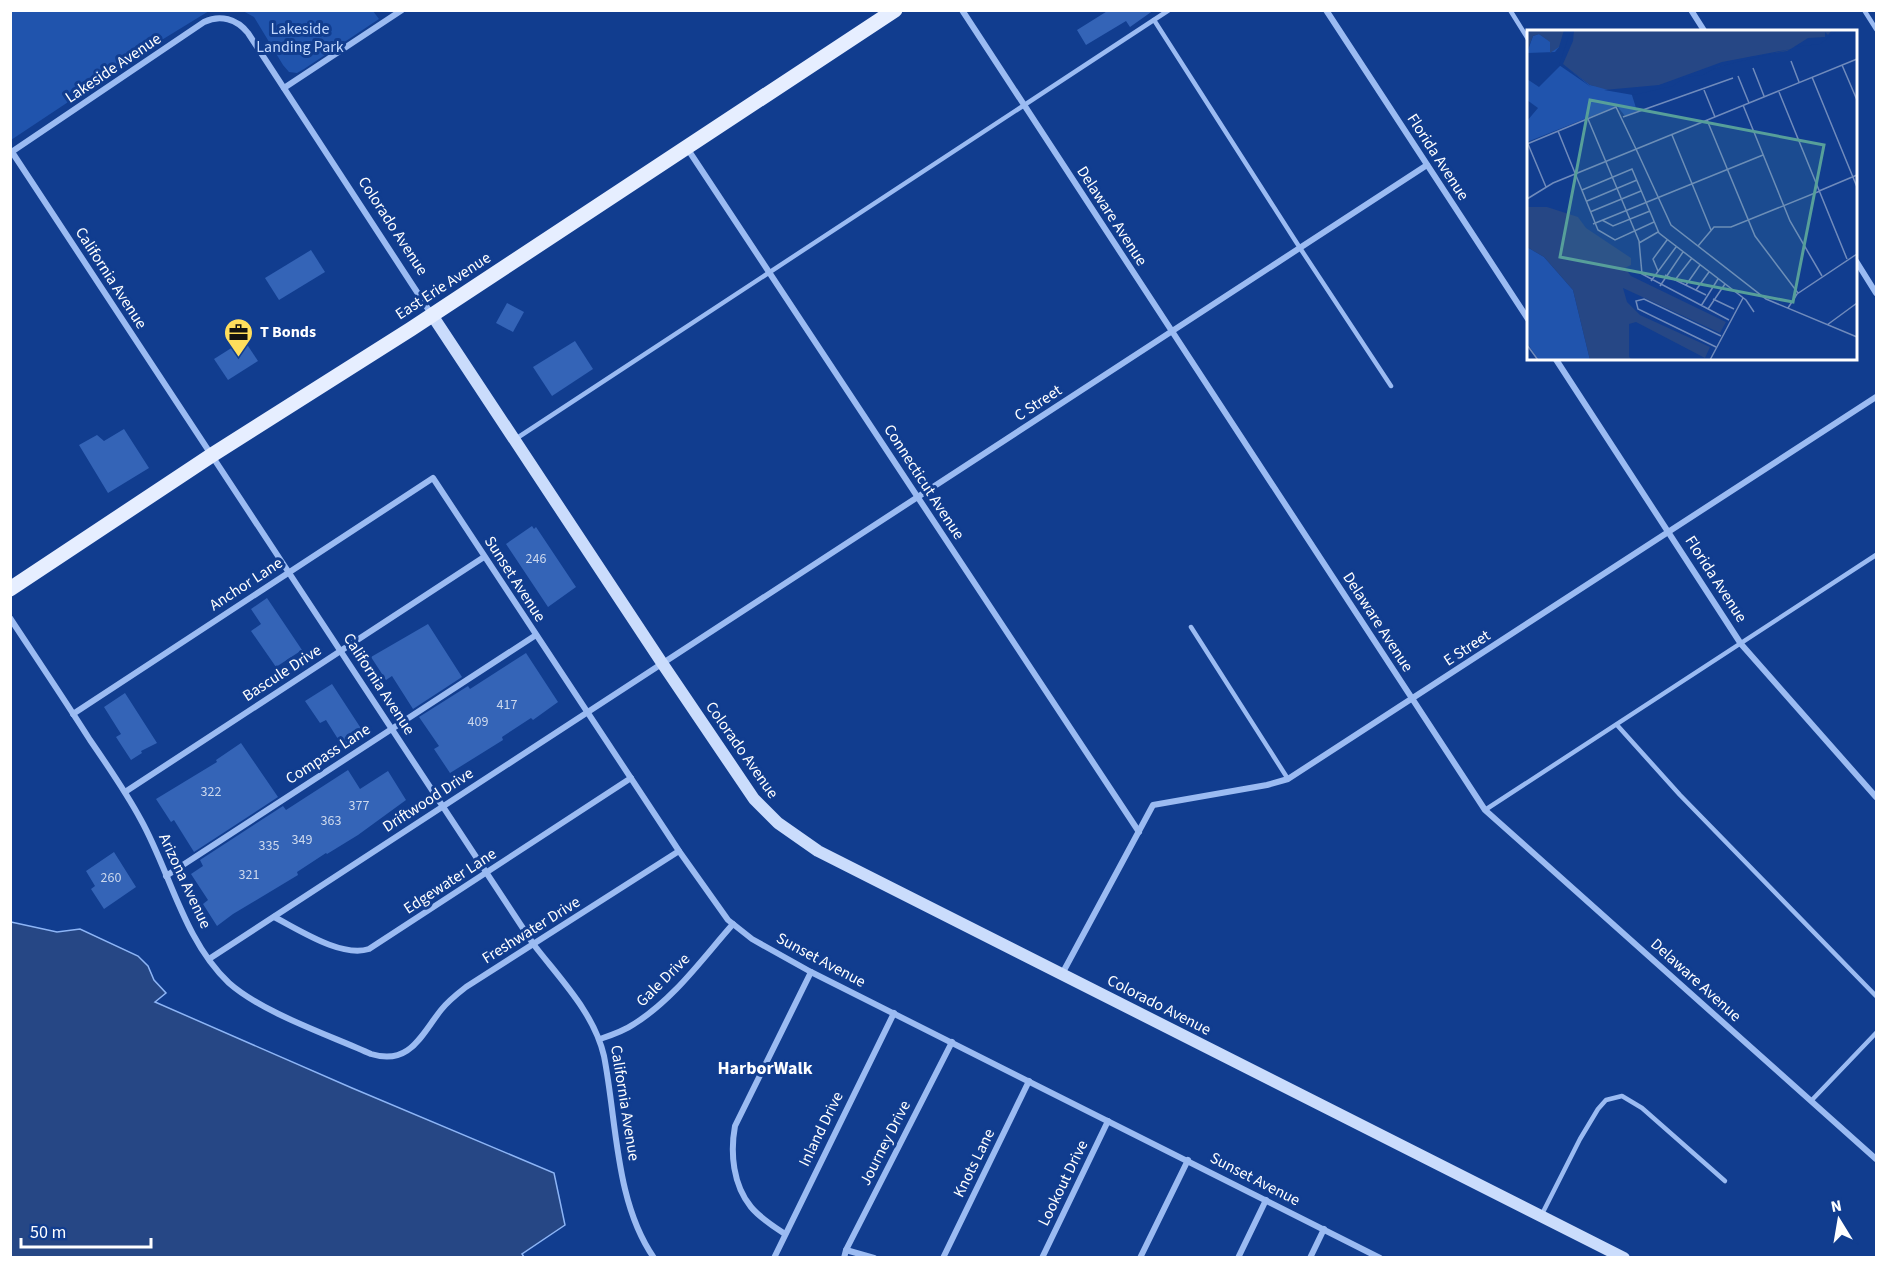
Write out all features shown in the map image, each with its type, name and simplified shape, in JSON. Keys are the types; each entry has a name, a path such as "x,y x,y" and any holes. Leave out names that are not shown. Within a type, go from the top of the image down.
{"main road":[{"name":"East Erie Avenue","path":"10,589 895,10"},
{"name":"Colorado Avenue","path":"432,315 754,799 778,824 818,851 1624,1257"}],"street":[{"path":"284,88 402,10"},
{"name":"Delaware Avenue","path":"962,10 1485,810 1876,1159"},
{"name":"Florida Avenue","path":"1326,10 1527,317"},
{"path":"1691,10 1704,30"},
{"name":"Lakeside Avenue","path":"11,153 204,22 219,18 234,22"},
{"name":"Colorado Avenue","path":"234,22 248,33 432,315"},
{"name":"Connecticut Avenue","path":"687,147 1139,832"},
{"name":"California Avenue","path":"11,153 534,945 585,1012 600,1039 607,1069 629,1203 641,1238 654,1257"},
{"name":"C Street","path":"662,663 1427,165"},
{"path":"1857,263 1876,293"},
{"name":"Florida Avenue","path":"1556,360 1742,644 1876,797"},
{"name":"E Street","path":"1062,974 1154,805 1279,783 1288,779 1876,398"},
{"name":"Anchor Lane","path":"73,714 433,478"},
{"name":"Sunset Avenue","path":"433,478 679,851 718,908 733,924 752,939 811,972 1380,1257"},
{"name":"Bascule Drive","path":"125,792 484,557"},
{"name":"Arizona Avenue","path":"10,618 125,792 147,832 188,923 209,959 228,981 283,1016 381,1057 397,1055 412,1048"},
{"name":"Compass Lane","path":"166,876 536,636"},
{"name":"Driftwood Drive","path":"209,959 662,663"},
{"name":"Edgewater Lane","path":"274,917 332,945 349,950 365,950 631,778"},
{"name":"Freshwater Drive","path":"412,1048 442,1010 476,980 679,851"},
{"name":"Gale Drive","path":"600,1039 627,1029 659,1006 680,986 733,924"},
{"path":"785,1234 761,1217 745,1198 737,1181 732,1145 735,1125 811,972"},
{"name":"Inland Drive","path":"774,1257 894,1013"},
{"name":"Journey Drive","path":"844,1257 952,1042"},
{"name":"Knots Lane","path":"943,1257 1029,1081"},
{"name":"Lookout Drive","path":"1042,1257 1108,1121"},
{"path":"1140,1257 1188,1160"},
{"path":"1238,1257 1266,1200"},
{"path":"1310,1257 1324,1229"},
{"path":"846,1250 874,1257"}],"lane":[{"path":"514,440 1169,10"},
{"path":"1510,10 1527,37"},
{"path":"1864,10 1876,29"},
{"path":"1154,20 1391,386"},
{"path":"1485,810 1876,555"},
{"path":"1191,627 1288,779"},
{"path":"1617,725 1680,795 1876,996"},
{"path":"1811,1101 1876,1033"},
{"path":"1541,1216 1598,1109 1606,1100 1614,1097 1622,1096 1642,1108 1725,1181"}],"green space":[{"name":"Lakeside Landing Park","path":"11,10 209,10 209,11 11,140"},
{"name":"Lakeside Landing Park","path":"243,11 373,11 379,19 297,73 289,72 254,17"}],"shaded area":[{"path":"11,922 57,932 80,929 138,956 148,966 154,980 166,993 155,1002 554,1173 565,1225 522,1254 524,1257 11,1257"}],"building":[{"path":"1109,10 1154,10 1130,27 1126,21 1086,45 1077,30"},
{"path":"311,250 325,272 279,300 265,278"},
{"path":"507,303 524,312 513,332 496,323"},
{"path":"244,340 258,361 228,380 214,359"},
{"path":"575,341 593,369 552,396 533,367"},
{"path":"124,429 149,468 108,493 79,445 97,435 104,441"},
{"path":"532,526 534,529 536,527 576,587 548,607 506,544"},
{"path":"267,598 302,650 276,667 251,631 261,624 251,609"},
{"path":"428,624 462,677 413,709 392,676 386,680 371,657"},
{"path":"526,653 558,702 450,773 434,749 439,746 419,717 468,686 470,689"},
{"path":"332,684 364,733 343,747 326,720 320,723 305,701"},
{"path":"125,693 157,743 141,751 142,753 131,760 116,737 121,734 104,707"},
{"path":"241,743 278,797 194,852 174,820 171,822 156,799 217,762 216,760"},
{"path":"348,770 360,789 388,771 406,800 358,835 297,872 298,875 217,926 203,904 208,900 191,874 203,866 200,860 283,806 286,810"},
{"path":"114,852 136,887 104,909 91,889 95,886 86,871"}],"place":[{"name":"T Bonds","path":"239,358"}],"district":[{"name":"HarborWalk","path":"765,1068"}]}
